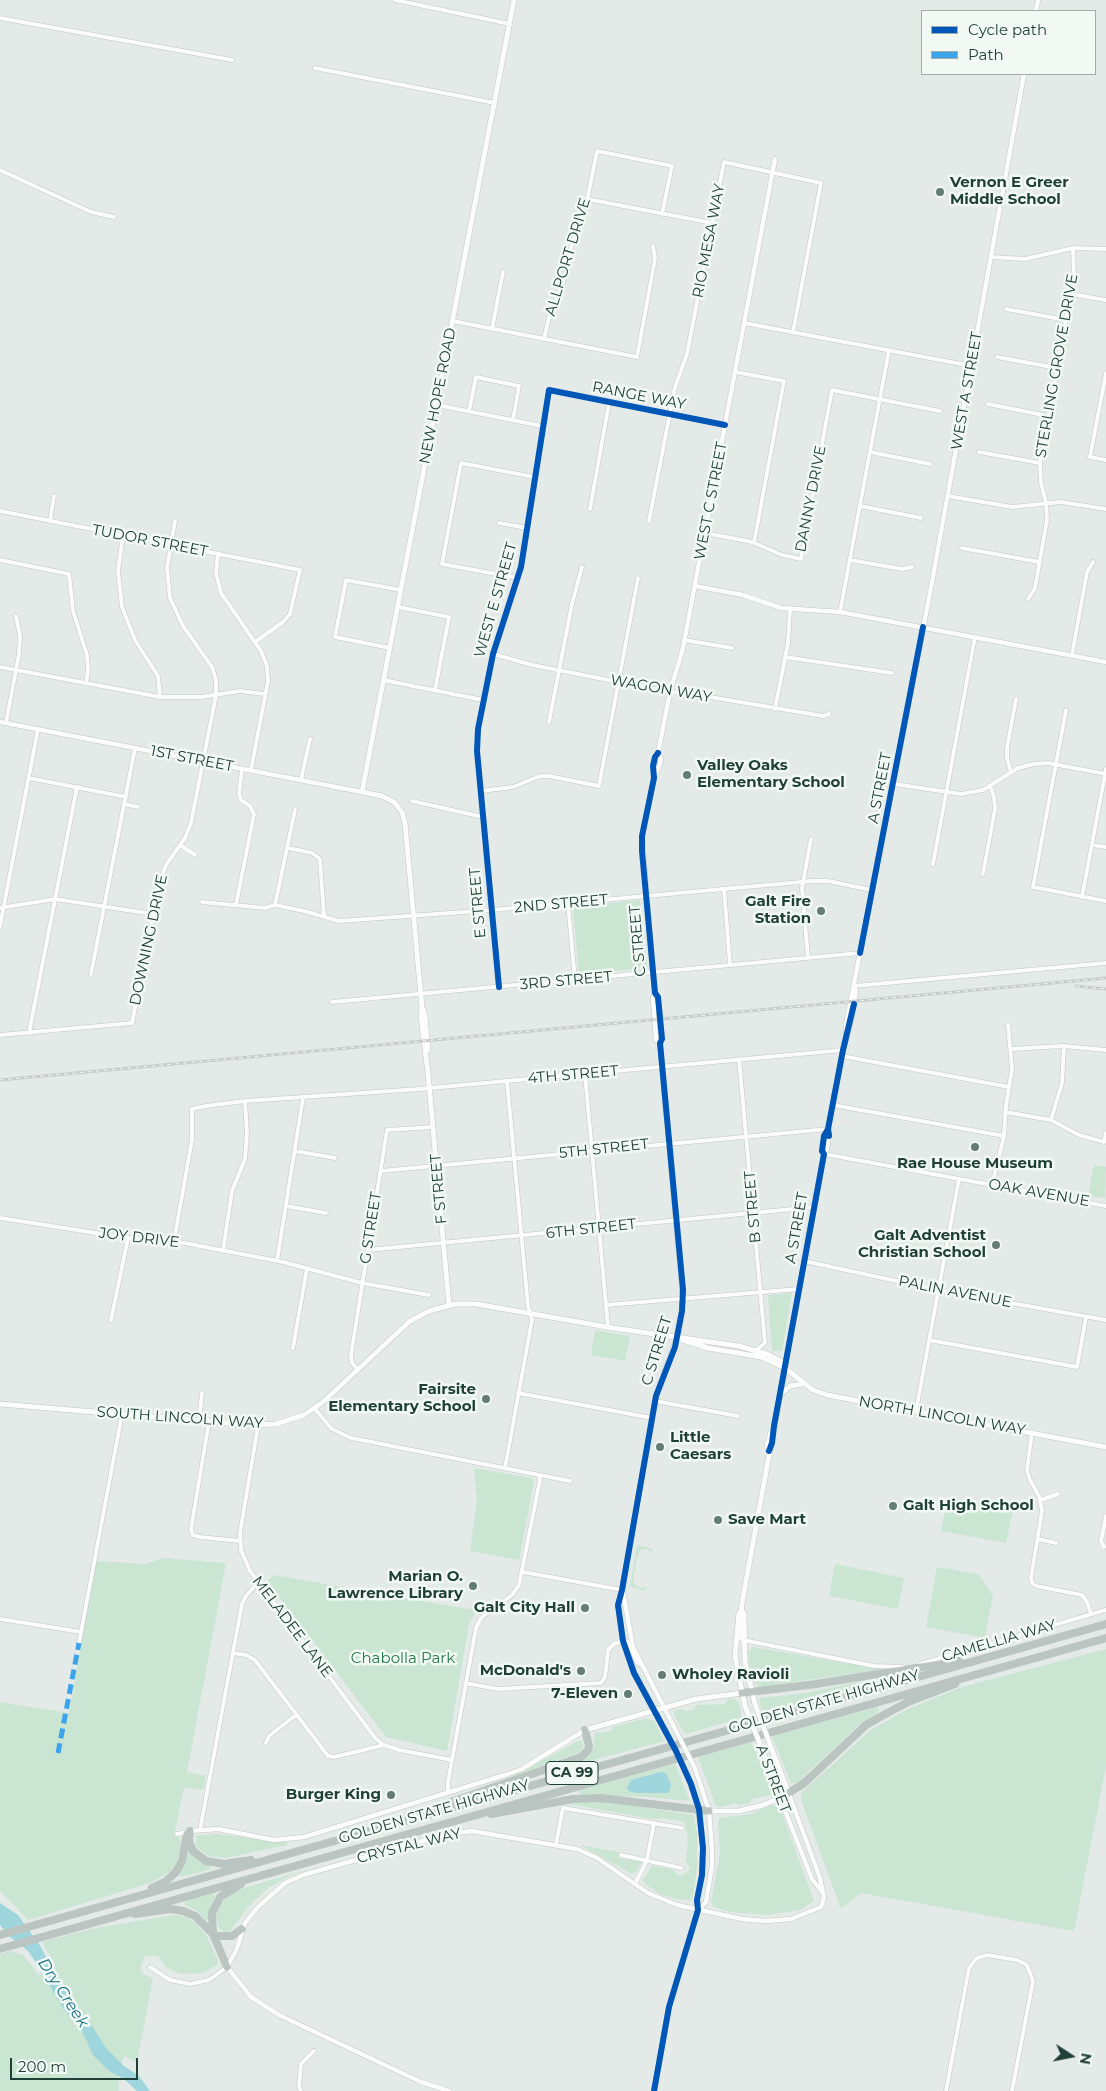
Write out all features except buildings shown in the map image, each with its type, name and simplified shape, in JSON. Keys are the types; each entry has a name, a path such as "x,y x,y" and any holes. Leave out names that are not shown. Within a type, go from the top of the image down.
{"highway":[{"name":"GOLDEN STATE HIGHWAY","path":"0,1934 401,1820 1106,1624"},
{"name":"GOLDEN STATE HIGHWAY","path":"2,1948 1106,1638"},
{"path":"742,1693 816,1684 994,1656"},
{"path":"780,1798 803,1784 866,1726 878,1718 922,1696 1010,1665"},
{"path":"401,1820 581,1757 588,1750 589,1746 585,1730"},
{"path":"451,1822 573,1798 629,1800 709,1811"},
{"path":"189,1831 189,1841 193,1851 212,1863 224,1864 279,1856"},
{"path":"137,1896 165,1882 176,1872 182,1861 184,1845 189,1831"},
{"path":"212,1934 212,1913 220,1897 229,1890 257,1876"},
{"path":"108,1918 177,1909 195,1916 212,1934 227,1967"},
{"path":"212,1934 232,1936 242,1928"}],"main road":[{"name":"NEW HOPE ROAD","path":"362,792 514,0"},
{"name":"1ST STREET","path":"362,792 383,796"},
{"name":"F STREET","path":"383,796 398,806 404,818 422,1007 425,1016 428,1073 449,1305"},
{"name":"SOUTH LINCOLN WAY","path":"0,1404 258,1426 286,1422 315,1409 410,1321 429,1311 449,1305 476,1304 677,1338 708,1348 761,1357 785,1368"},
{"name":"SOUTH LINCOLN WAY","path":"677,1338 688,1338 756,1350 782,1362 785,1368"},
{"name":"NORTH LINCOLN WAY","path":"785,1368 804,1384 835,1397 1106,1447"},
{"name":"A STREET","path":"780,1798 742,1693 736,1666 734,1641 785,1368"},
{"path":"780,1395 790,1386 804,1384"},
{"name":"A STREET","path":"742,1603 745,1615 743,1640 745,1662 751,1692 789,1794"},
{"path":"585,1730 696,1699 742,1693"},
{"path":"709,1811 739,1811 763,1805 780,1798"}],"street":[{"path":"395,0 510,24"},
{"path":"0,18 232,60"},
{"path":"315,68 495,103"},
{"name":"WEST A STREET","path":"923,627 1024,75"},
{"name":"ALLPORT DRIVE","path":"544,339 550,313 563,283 571,248 584,216 596,151 672,166 662,214"},
{"name":"WEST C STREET","path":"658,753 695,586 775,159"},
{"name":"RIO MESA WAY","path":"649,521 675,387 687,354 724,162 821,183 793,332"},
{"path":"0,170 91,212 114,217"},
{"path":"587,199 712,224"},
{"path":"453,321 637,357 655,259 653,246"},
{"path":"992,256 1025,259 1073,248 1106,249"},
{"name":"STERLING GROVE DRIVE","path":"1028,599 1034,588 1047,520 1040,463 1071,294 1075,267 1073,248"},
{"path":"492,328 503,272"},
{"path":"1071,294 1106,300"},
{"path":"1006,309 1066,320"},
{"path":"744,323 972,366"},
{"path":"840,612 888,350"},
{"path":"997,357 1057,368"},
{"path":"735,372 784,381 754,543"},
{"path":"1106,372 1090,457 1106,460"},
{"path":"469,411 476,378 519,386 513,420"},
{"name":"RANGE WAY","path":"549,390 725,425"},
{"name":"WEST E STREET","path":"483,816 477,740 483,700 493,654 518,578 549,390"},
{"name":"DANNY DRIVE","path":"705,533 754,543 782,555 800,559 832,390 880,399"},
{"path":"880,399 940,411"},
{"path":"590,509 609,402"},
{"path":"988,404 1048,416"},
{"path":"437,405 542,426"},
{"path":"870,452 930,464"},
{"path":"979,452 1040,463"},
{"path":"518,578 442,564 461,463 534,477"},
{"path":"50,520 54,496"},
{"path":"948,496 1012,507 1068,502 1106,509"},
{"path":"860,506 921,518"},
{"name":"TUDOR STREET","path":"0,512 50,520 300,570 290,614 283,622 255,642"},
{"name":"DOWNING DRIVE","path":"29,1033 132,1023 162,873 180,845 191,823 216,695 216,680 212,667 183,626 170,598 167,568 175,521"},
{"path":"499,523 527,528"},
{"path":"123,535 118,571 122,607 135,640 158,676 160,697"},
{"path":"962,548 1039,562"},
{"path":"218,554 216,573 221,593 262,651 267,666 268,681 251,770"},
{"path":"0,560 69,574 74,611 87,655 88,670 86,684"},
{"path":"850,560 902,569 912,567"},
{"path":"1072,655 1087,572 1092,562"},
{"path":"549,722 572,604 582,567"},
{"path":"480,791 514,787 540,776 599,786 638,578"},
{"path":"390,648 335,637 346,580 401,590"},
{"path":"695,586 743,595 772,606 840,612 1106,662"},
{"path":"398,607 449,617 435,690"},
{"path":"775,709 785,658 790,609"},
{"path":"6,723 20,644 16,616"},
{"name":"A STREET","path":"785,1368 824,1154 830,1135 828,1129 854,1004 856,991 854,986 860,953 923,627"},
{"path":"933,864 975,637"},
{"path":"684,640 732,648"},
{"name":"WAGON WAY","path":"493,654 532,665 670,692 823,716 829,714"},
{"path":"785,658 892,673"},
{"path":"0,667 160,697 186,698 240,691 265,694"},
{"path":"383,680 483,700"},
{"path":"1011,772 1006,748 1016,699"},
{"path":"1066,710 1033,888 1106,901"},
{"name":"1ST STREET","path":"0,722 362,792"},
{"path":"0,926 2,907 38,729"},
{"path":"302,780 310,739"},
{"path":"91,974 135,748"},
{"name":"C STREET","path":"658,753 661,759 654,778 642,836 653,973 655,993 658,997 662,1039 660,1043 683,1299 677,1338 658,1386 618,1605 623,1641 634,1673 686,1771 699,1810 703,1848 702,1874 697,1900 698,1910"},
{"path":"894,784 946,793 969,794 990,786 1011,772 1034,764 1056,764 1106,772 1082,896"},
{"path":"236,905 254,814 250,806 241,800 239,794 242,769"},
{"path":"29,778 126,796"},
{"path":"983,874 995,809 994,796 990,786"},
{"path":"0,1035 29,1033 77,787"},
{"path":"412,801 483,816"},
{"path":"124,804 138,807"},
{"path":"275,906 295,810"},
{"name":"E STREET","path":"483,816 499,987"},
{"path":"808,958 802,888 811,839"},
{"path":"180,845 195,855"},
{"path":"1092,845 1106,847"},
{"path":"288,848 312,853 320,859 324,918"},
{"name":"2ND STREET","path":"202,902 264,908 275,906 304,911 339,921 492,910 803,882 828,882 872,890"},
{"path":"724,889 730,965"},
{"path":"2,907 56,899 153,914"},
{"path":"568,903 575,980"},
{"name":"3RD STREET","path":"332,1002 860,953"},
{"path":"854,986 1106,963"},
{"path":"992,1185 1004,1136 1005,1112 1012,1069 1008,1024"},
{"path":"1011,1048 1064,1046 1106,1050"},
{"path":"1051,1120 1062,1084 1064,1046"},
{"name":"4TH STREET","path":"174,1241 192,1140 192,1109 245,1101 430,1088 843,1050"},
{"path":"842,1056 1009,1087"},
{"name":"B STREET","path":"739,1059 765,1343 756,1350"},
{"path":"585,1074 608,1327"},
{"path":"505,1468 532,1320 521,1236 507,1081"},
{"path":"277,1261 303,1098"},
{"path":"223,1251 232,1191 245,1159 247,1133 245,1101"},
{"path":"833,1105 1004,1136"},
{"path":"1005,1112 1051,1120 1089,1138 1104,1142 1106,1133"},
{"name":"G STREET","path":"358,1370 352,1364 351,1355 387,1130 433,1126"},
{"name":"5TH STREET","path":"381,1171 828,1129"},
{"path":"296,1151 335,1158"},
{"name":"OAK AVENUE","path":"824,1154 1106,1206"},
{"path":"916,1412 959,1179"},
{"path":"286,1206 326,1213"},
{"name":"6TH STREET","path":"368,1250 814,1208"},
{"name":"JOY DRIVE","path":"0,1218 128,1238 174,1241 277,1261 362,1282 429,1295"},
{"path":"111,1320 128,1238"},
{"name":"PALIN AVENUE","path":"804,1261 938,1290 1106,1320"},
{"path":"293,1348 307,1268"},
{"path":"606,1305 799,1289"},
{"path":"929,1340 1077,1367 1086,1317"},
{"path":"200,1421 202,1393"},
{"path":"518,1393 652,1418"},
{"path":"655,1401 738,1416"},
{"path":"315,1409 332,1429 351,1438 570,1481"},
{"path":"79,1643 122,1414"},
{"path":"209,1422 191,1529 193,1535 200,1537 240,1541"},
{"name":"MELADEE LANE","path":"258,1426 240,1541 246,1564 372,1734 384,1745"},
{"path":"1032,1432 1027,1470 1030,1480 1041,1500 1042,1511 1031,1578 1032,1583 1036,1586 1082,1595 1087,1602 1091,1614"},
{"path":"448,1792 452,1760 478,1623 485,1615 512,1595 519,1585 540,1480 539,1476"},
{"path":"1041,1500 1058,1494"},
{"path":"1104,1548 1101,1541 1106,1516"},
{"path":"1038,1540 1056,1543"},
{"path":"523,1572 622,1590"},
{"path":"200,1830 243,1601 258,1582"},
{"name":"C STREET","path":"622,1590 633,1647 695,1768 709,1811 712,1866 706,1902 698,1910"},
{"name":"CAMELLIA WAY","path":"743,1640 874,1666 904,1667 926,1663 1106,1610"},
{"path":"0,1619 81,1632"},
{"path":"466,1682 498,1689 601,1682 605,1677 608,1650 614,1644 623,1641 628,1642 637,1662 641,1665"},
{"path":"233,1653 246,1655 254,1660 328,1756 334,1757 384,1745 399,1750 452,1760"},
{"path":"266,1742 269,1736 296,1715"},
{"path":"177,1834 189,1831 218,1829 274,1840 294,1839 522,1769 585,1730"},
{"name":"A STREET","path":"789,1794 820,1878 824,1903"},
{"name":"A STREET","path":"780,1798 812,1879 822,1893"},
{"path":"556,1844 564,1808 682,1828"},
{"path":"635,1884 647,1860 654,1823"},
{"name":"CRYSTAL WAY","path":"227,1967 236,1951 242,1928 248,1918 271,1894 294,1878 447,1834 482,1832 577,1849 591,1855 660,1899 742,1920 791,1919 816,1910 824,1903"},
{"path":"621,1855 682,1868"},
{"path":"654,2091 670,1999 698,1910"},
{"path":"946,2091 970,1968 977,1958 987,1956 1017,1960 1028,1965 1034,1981 1012,2091"},
{"path":"150,1967 170,1980 190,1984 209,1980 227,1967 244,1990 267,2008 420,2082 449,2091"},
{"path":"301,2091 299,2086 300,2064 314,2051"}],"green space":[{"path":"640,900 647,968 579,974 573,907"},
{"path":"1094,1165 1106,1167 1105,1198 1088,1196"},
{"path":"792,1293 782,1350 772,1351 768,1295"},
{"path":"595,1330 630,1336 625,1361 591,1355"},
{"path":"474,1468 532,1478 534,1481 519,1560 470,1551 477,1499"},
{"path":"948,1497 1013,1509 1009,1529 1003,1528 1009,1530 1006,1543 941,1531"},
{"path":"637,1545 653,1549 652,1552 646,1549 640,1550 637,1558 633,1582 639,1588 647,1587 644,1591 630,1586"},
{"path":"162,1558 226,1563 187,1772 206,1776 203,1790 184,1787 174,1836 179,1837 181,1844 177,1862 171,1871 150,1883 28,1920 0,1891 0,1702 69,1713 96,1561 146,1564"},
{"path":"835,1564 904,1578 898,1609 829,1596"},
{"path":"937,1567 978,1574 993,1595 985,1638 926,1627"},
{"name":"Chabolla Park","path":"274,1575 474,1610 475,1613 469,1624 447,1751 386,1737 267,1581"},
{"path":"753,1647 862,1666 892,1668 759,1687 753,1681 750,1667 748,1652"},
{"path":"1106,1649 1106,1766 1074,1931 861,1893 841,1909 801,1800 802,1792 871,1730 906,1710 962,1687"},
{"path":"858,1682 859,1686 763,1714 759,1700 760,1698 806,1693"},
{"path":"733,1698 739,1703 742,1718 685,1734 674,1715 674,1711 680,1709 686,1711 694,1710 696,1705 725,1704 728,1699"},
{"path":"878,1707 879,1712 857,1727 798,1783 791,1783 772,1736"},
{"path":"646,1718 654,1721 664,1741 583,1763 583,1759 594,1747 596,1732 610,1731 613,1727"},
{"path":"581,1741 584,1746 580,1752 511,1777"},
{"path":"751,1742 772,1795 752,1799 750,1803 716,1806 698,1757"},
{"path":"675,1764 690,1801 648,1797 580,1795 579,1790"},
{"path":"601,1801 693,1815 697,1834 697,1869 693,1896 690,1900 681,1900 662,1895 645,1884 643,1880 652,1866 671,1869 680,1876 688,1872 690,1868 686,1862 688,1840 685,1822 662,1818 651,1819 564,1803"},
{"path":"773,1805 780,1808 814,1901 800,1910 767,1915 730,1912 714,1907 711,1902 720,1854 718,1822 720,1818 751,1814"},
{"path":"217,1834 287,1842 287,1845 225,1858 208,1856 196,1846 196,1837 198,1835"},
{"path":"580,1845 619,1852 618,1858 642,1862 636,1872 632,1874"},
{"path":"189,1849 210,1864 211,1869 181,1877 179,1872"},
{"path":"304,1870 267,1889 248,1907 230,1931 225,1932 219,1929 216,1914 219,1904 234,1891"},
{"path":"214,1892 215,1898 206,1921 197,1911 185,1905 184,1900"},
{"path":"174,1915 186,1917 197,1924 206,1935 218,1960 217,1965 202,1973 180,1974 166,1967 158,1956 145,1956 140,1968 142,1974 153,1978 137,2062 124,2056 118,2074 119,2091 0,2091 0,1954 10,1951 23,1955 39,1975 55,1964 42,1942 91,1929"}],"water":[{"path":"661,1772 666,1773 671,1785 667,1793 635,1793 627,1788 631,1780"},
{"name":"Dry Creek","path":"0,1903 18,1915 39,1944 68,1996 87,2018 106,2048 124,2066 139,2076 150,2091 137,2091 124,2079 109,2071 93,2055 82,2031 63,2008 28,1951 10,1937 0,1925"}],"railway":[{"path":"0,1080 1106,978"},
{"path":"1076,986 1106,989"}],"marked path":[{"path":"58,1753 79,1643"}],"cycle path":[{"path":"499,987 477,751 478,729 493,654 521,567 549,390 725,425"},
{"path":"860,953 923,627"},
{"path":"654,2091 669,2007 698,1910 697,1900 702,1875 703,1848 699,1809 691,1784 676,1751 634,1673 623,1641 618,1605 656,1396 675,1347 682,1311 683,1290 660,1043 662,1039 658,997 655,993 642,851 642,836 654,778 653,766 658,753"},
{"path":"829,1136 828,1129 854,1004"},
{"path":"769,1451 824,1154 822,1151 824,1136 828,1129"}],"place":[{"name":"Vernon E Greer Middle School","path":"940,192"},
{"name":"Valley Oaks Elementary School","path":"687,775"},
{"name":"Galt Fire Station","path":"821,911"},
{"name":"Rae House Museum","path":"975,1147"},
{"name":"Galt Adventist Christian School","path":"996,1245"},
{"name":"Fairsite Elementary School","path":"486,1399"},
{"name":"Little Caesars","path":"660,1447"},
{"name":"Galt High School","path":"893,1506"},
{"name":"Save Mart","path":"718,1520"},
{"name":"Marian O. Lawrence Library","path":"473,1586"},
{"name":"Galt City Hall","path":"585,1608"},
{"name":"McDonald's","path":"581,1671"},
{"name":"Wholey Ravioli","path":"662,1675"},
{"name":"7-Eleven","path":"628,1694"},
{"name":"Burger King","path":"391,1795"}]}
